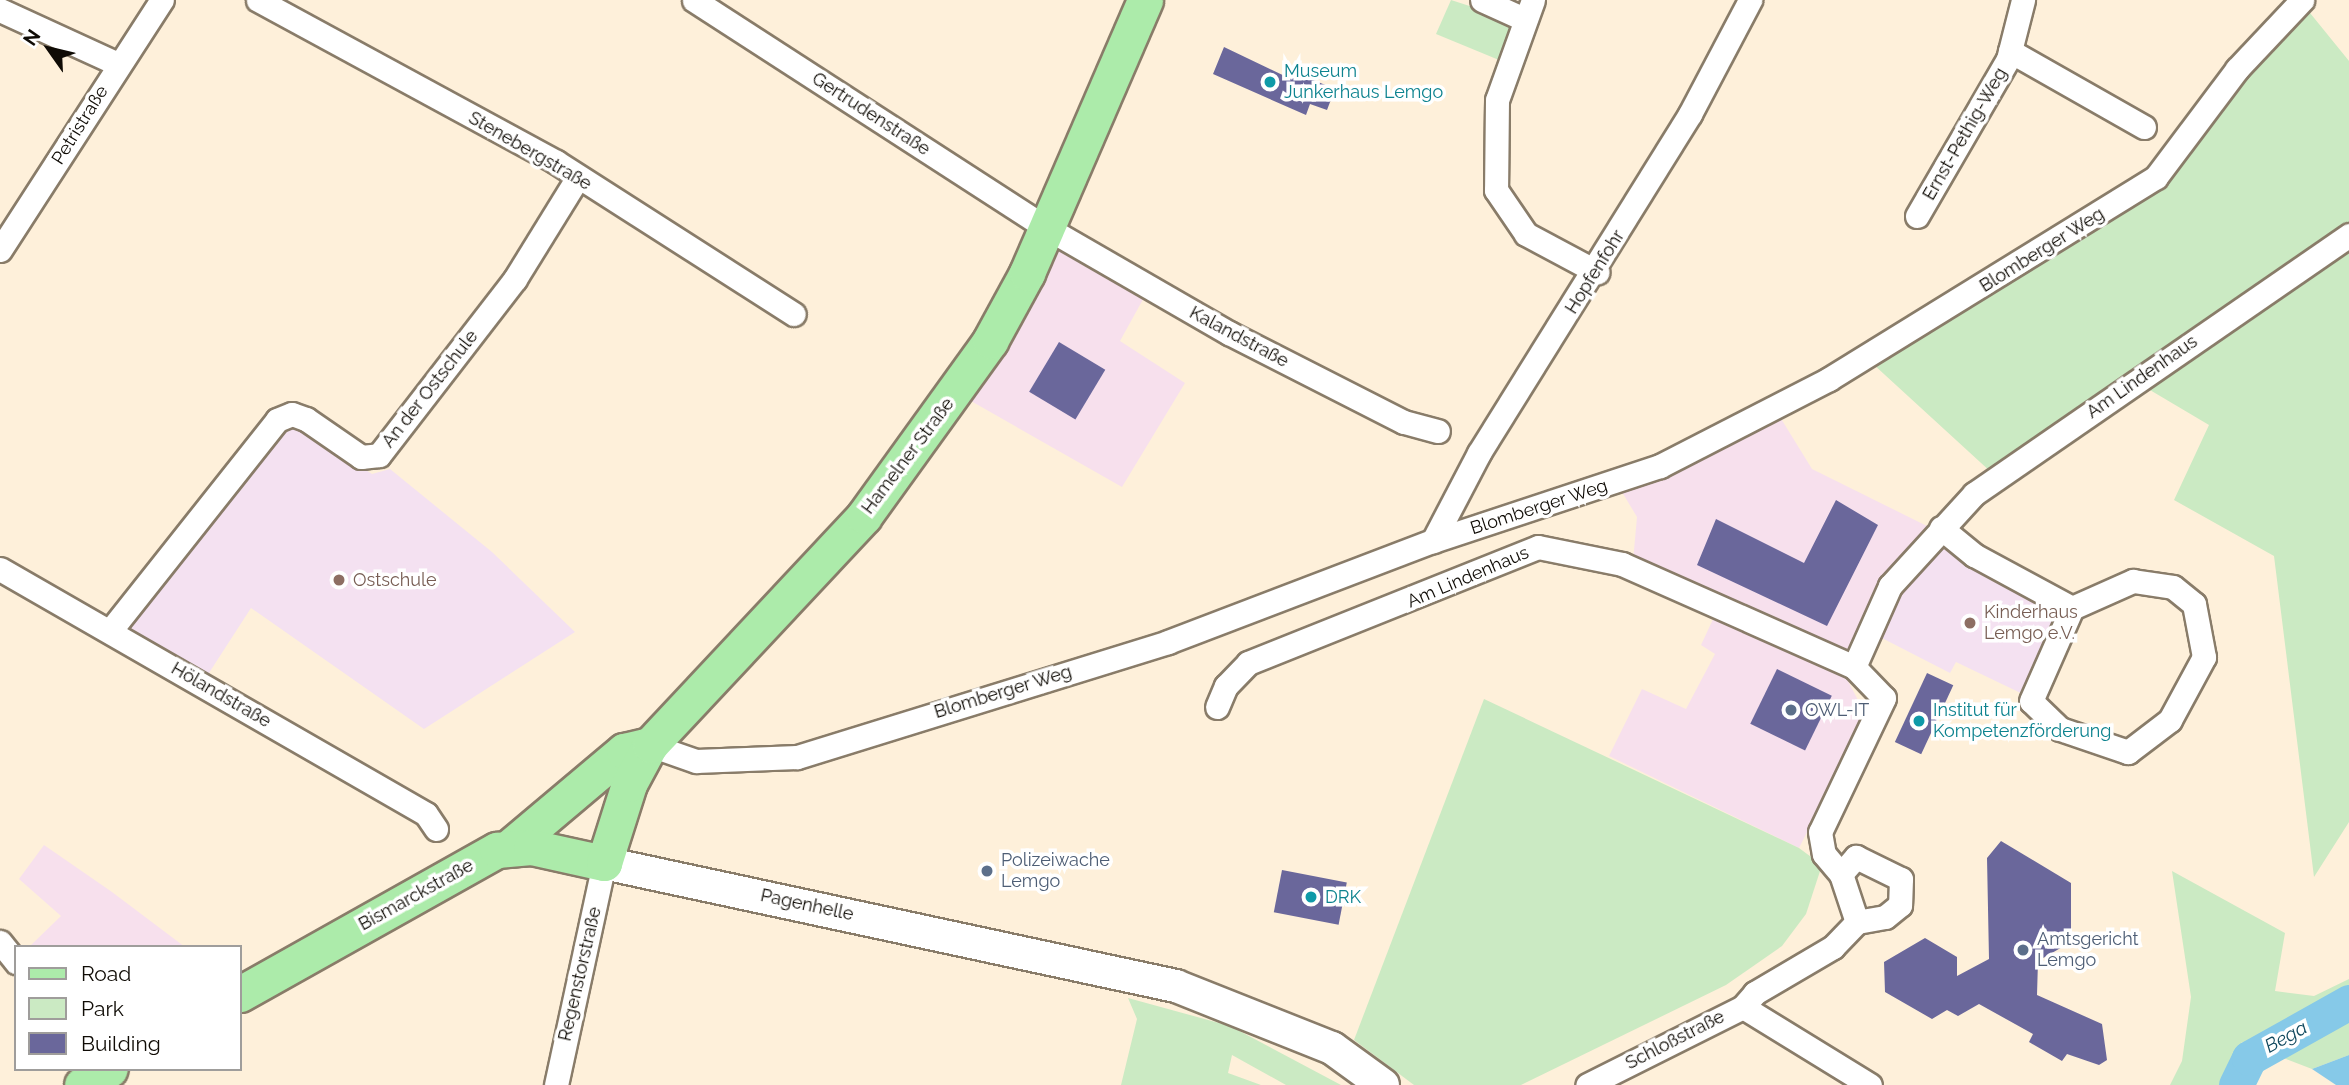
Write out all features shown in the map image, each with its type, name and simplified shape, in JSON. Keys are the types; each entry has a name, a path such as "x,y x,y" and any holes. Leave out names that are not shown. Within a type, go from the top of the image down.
{"main road":[{"name":"Hamelner Straße","path":"604,863 629,784 650,745 785,604 906,463 990,341 1047,228 1145,0"},
{"name":"Bismarckstraße","path":"242,993 511,846 624,751 650,745"},
{"path":"511,846 604,863"},
{"name":"Pagenhelle","path":"604,863 1051,956 1176,986 1240,1009 1332,1048 1382,1085"},
{"path":"82,1085 106,1071"}],"street":[{"name":"Petristraße","path":"0,250 118,64 162,0"},
{"name":"Stenebergstraße","path":"258,0 578,177 794,314"},
{"name":"Gertrudenstraße","path":"694,0 1047,228"},
{"path":"1482,0 1529,9 1497,100 1496,190 1526,234 1597,272"},
{"name":"Hopfenfohr","path":"1433,541 1479,453 1597,272 1750,0"},
{"name":"Ernst-Pethig-Weg","path":"1917,216 2010,51 2024,0"},
{"name":"Blomberger Weg","path":"650,745 696,761 797,757 1168,642 1433,541 1660,466 1932,318 2156,177 2237,69 2302,0"},
{"path":"0,10 118,64"},
{"name":"Ernst-Pethig-Weg","path":"2010,51 2144,127"},
{"name":"An der Ostschule","path":"110,631 277,420 292,414 306,419 361,457 379,455 515,279 578,177"},
{"name":"Kalandstraße","path":"1047,228 1229,333 1404,422 1438,431"},
{"name":"Am Lindenhaus","path":"1854,667 1890,586 1974,494 2349,234"},
{"path":"1941,528 1974,555 2071,608"},
{"name":"Am Lindenhaus","path":"1217,707 1226,686 1248,663 1538,547 1622,564 1854,667 1884,698 1821,832 1824,854 1841,874 1857,922"},
{"name":"Hölandstraße","path":"0,569 426,814 436,829"},
{"path":"2133,581 2174,587 2194,604 2204,657 2170,720 2128,752 2060,729 2031,701 2071,608 2133,581"},
{"path":"1743,1007 1755,993 1833,947 1857,922 1885,917 1900,905 1901,879 1856,857 1841,874"},
{"name":"Regenstorstraße","path":"556,1085 604,863"},
{"path":"0,942 14,960"},
{"name":"Schloßstraße","path":"1587,1085 1743,1007 1870,1085"}],"shaded area":[{"path":"1058,246 1146,294 1120,341 1185,383 1122,487 971,401"},
{"name":"OWL-IT","path":"1780,417 1812,469 1927,526 1881,580 1842,670 1866,715 1799,848 1609,756 1642,689 1686,709 1715,654 1701,645 1721,602 1633,561 1637,517 1622,492"},
{"name":"Ostschule","path":"285,425 304,430 372,474 390,469 492,552 575,632 424,729 251,608 207,676 121,623"},
{"name":"Kinderhaus Lemgo e.V.","path":"1937,540 2063,612 2029,697 1956,662 1950,673 1876,635 1899,587"},
{"path":"44,845 182,945 31,945 61,916 19,879"}],"green space":[{"path":"1451,0 1516,21 1499,60 1436,34"},
{"path":"2306,8 2349,61 2349,822 2314,877 2274,556 2174,500 2209,425 2128,377 1992,473 1873,364 2164,183 2242,73"},
{"path":"1484,699 1799,848 1822,865 1806,914 1782,946 1726,985 1521,1085 1414,1085 1354,1040"},
{"path":"2172,871 2285,933 2275,991 2314,996 2349,979 2349,997 2293,1032 2298,1041 2349,1009 2349,1055 2312,1069 2242,1042 2221,1085 2170,1085 2182,1061 2191,997"},
{"path":"1128,998 1230,1026 1341,1085 1286,1085 1232,1055 1228,1073 1261,1085 1121,1085 1137,1019"}],"water":[{"path":"2349,1055 2349,1085 2336,1085 2312,1069"}],"building":[{"name":"Museum Junkerhaus Lemgo","path":"1224,47 1291,79 1294,72 1335,89 1327,110 1310,104 1306,115 1213,74"},
{"path":"1059,342 1105,370 1075,420 1029,392"},
{"path":"1836,500 1878,525 1827,626 1697,565 1716,519 1804,563"},
{"name":"OWL-IT","path":"1777,669 1832,696 1805,751 1750,724"},
{"name":"Institut für Kompetenzförderung","path":"1927,673 1953,685 1921,754 1895,742"},
{"name":"Amtsgericht Lemgo","path":"2001,841 2071,883 2071,942 2038,961 2037,995 2102,1024 2107,1060 2099,1065 2067,1054 2062,1061 2029,1042 2033,1034 1979,1004 1958,1016 1947,1010 1932,1019 1885,992 1884,962 1925,938 1957,957 1957,976 1989,959 1987,858"},
{"name":"DRK","path":"1282,870 1347,883 1339,925 1274,912"}],"waterway":[{"name":"Bega","path":"2236,1085 2249,1058 2349,1002"}],"place":[{"name":"Museum Junkerhaus Lemgo","path":"1270,82"},
{"name":"Ostschule","path":"339,580"},
{"name":"Kinderhaus Lemgo e.V.","path":"1970,623"},
{"name":"OWL-IT","path":"1791,710"},
{"name":"Institut für Kompetenzförderung","path":"1919,721"},
{"name":"Polizeiwache Lemgo","path":"987,871"},
{"name":"DRK","path":"1311,897"},
{"name":"Amtsgericht Lemgo","path":"2023,950"}]}
